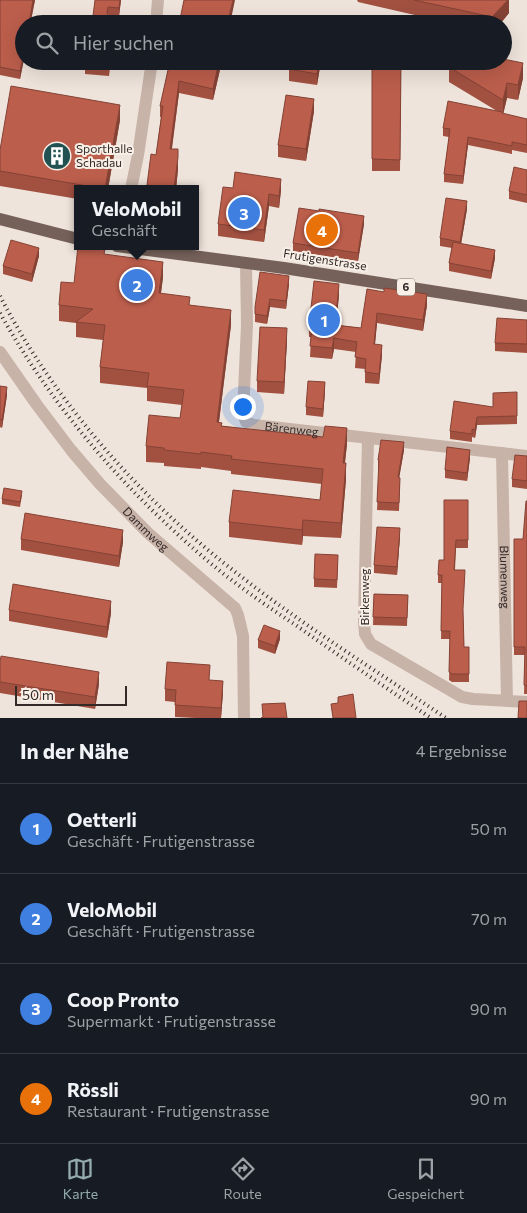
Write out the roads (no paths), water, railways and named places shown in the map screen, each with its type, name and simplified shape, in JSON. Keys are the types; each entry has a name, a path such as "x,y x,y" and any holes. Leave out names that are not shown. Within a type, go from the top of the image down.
{"main road":[{"path":"0,219 74,238"},
{"name":"Frutigenstrasse","path":"147,250 284,268 527,306"}],"street":[{"path":"157,15 158,0"},
{"path":"132,185 151,70"},
{"name":"Bärenweg","path":"246,263 247,325 243,414 246,422 254,425 527,456"},
{"name":"Dammweg","path":"0,352 71,450 100,484 148,533 235,608 243,636 244,718"},
{"name":"Birkenweg","path":"368,438 364,622 365,634 371,644 462,697 527,702"},
{"name":"Blumenweg","path":"502,453 507,701"}],"railway":[{"path":"0,296 22,335 73,410 102,446 166,512 199,543 259,591 446,718"},
{"path":"0,313 43,382 67,415 120,477 177,534 252,595 431,718"}],"place":[{"name":"Sporthalle Schadau","path":"57,156"},
{"name":"Coop Pronto","path":"244,213"},
{"name":"Rössli","path":"322,230"},
{"name":"VeloMobil","path":"137,285"},
{"name":"Oetterli","path":"324,320"}]}
